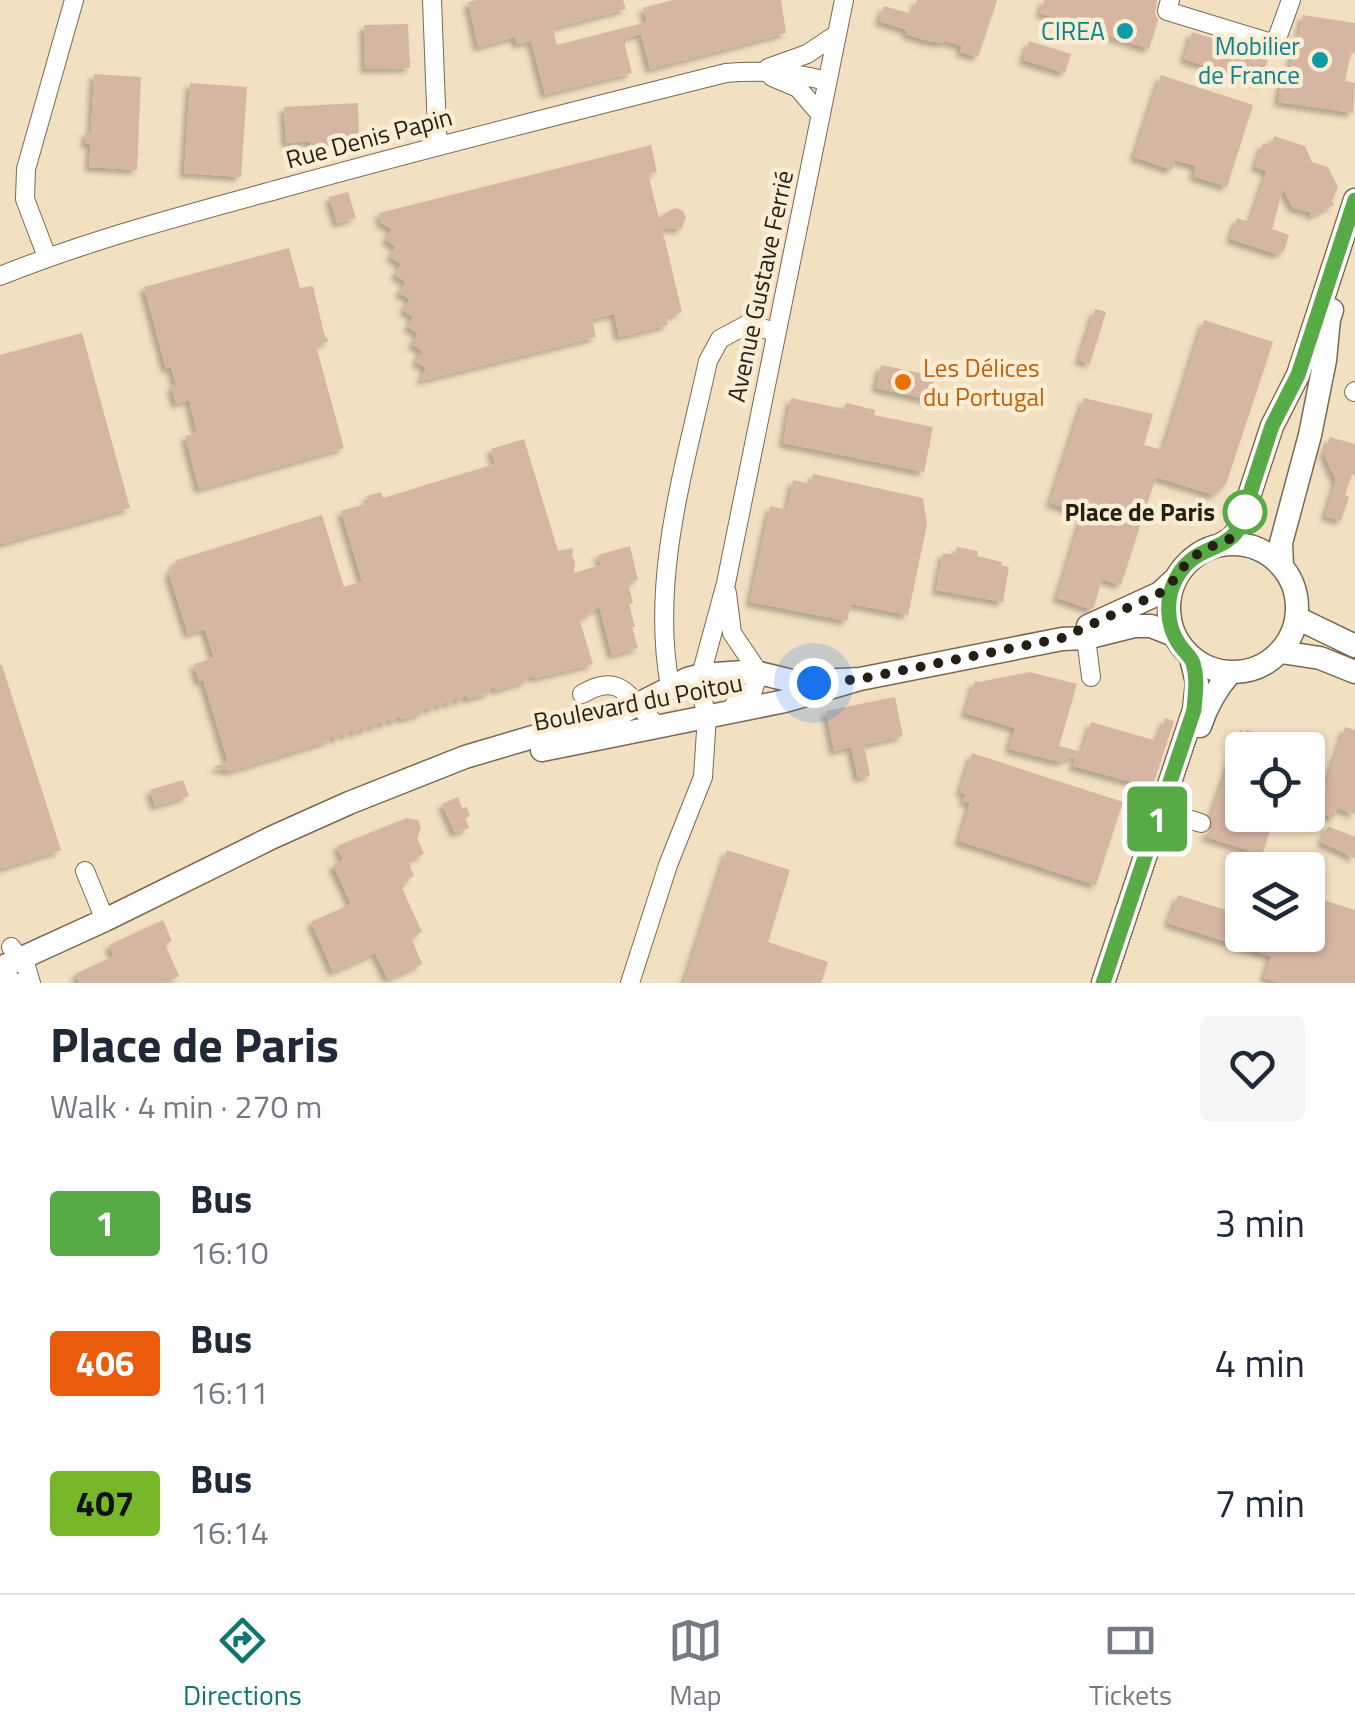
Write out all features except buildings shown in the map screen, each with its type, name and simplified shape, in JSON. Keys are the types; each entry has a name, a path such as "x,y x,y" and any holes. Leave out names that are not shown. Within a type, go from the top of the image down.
{"main road":[{"path":"1222,544 1244,544 1264,551 1282,565 1297,599 1292,636 1281,652 1249,671 1213,670 1191,658 1174,635 1168,616 1169,596 1187,562 1203,550 1232,538 1238,530 1272,426 1298,375 1355,200"},
{"path":"1282,565 1281,543 1310,435 1329,319 1355,239"},
{"name":"Boulevard du Poitou","path":"1062,638 1148,600 1176,578"},
{"path":"1297,618 1355,646"},
{"name":"Boulevard du Poitou","path":"426,774 1062,638 1086,638 1134,626 1151,626 1174,635"},
{"path":"1281,652 1320,658 1355,672"},
{"path":"1103,983 1194,710 1197,683 1191,658"},
{"name":"Boulevard du Poitou","path":"14,969 102,913 349,803 465,757 590,724 700,675 759,673 796,682 860,679"},
{"path":"1118,983 1206,708 1216,688 1230,673"},
{"name":"Boulevard du Poitou","path":"14,969 102,913"}],"street":[{"path":"47,258 25,199 26,169 74,0"},
{"path":"432,0 439,145"},
{"name":"Avenue Gustave Ferrié","path":"700,675 726,583 844,0"},
{"path":"1170,0 1167,11 1275,44 1291,0"},
{"name":"Rue Denis Papin","path":"758,70 808,54 837,34"},
{"path":"758,70 798,88 820,114"},
{"name":"Rue Denis Papin","path":"0,276 133,229 439,145 726,73 758,70 827,81"},
{"path":"670,686 664,604 670,538 708,361 720,339 748,324 776,332"},
{"name":"Avenue Gustave Ferrié","path":"726,583 732,633 759,673"},
{"path":"1086,638 1092,677"},
{"path":"713,715 750,699 759,673"},
{"path":"630,983 713,715 700,690 700,675"},
{"path":"582,694 595,686 616,685 658,726"},
{"path":"1172,814 1201,823"},
{"path":"84,871 102,913"}],"bus line":[{"name":"1","path":"1103,983 1194,710 1196,673 1191,658 1174,635 1168,616 1169,596 1187,562 1203,550 1232,538 1238,530 1272,426 1298,375 1355,200"}],"place":[{"name":"CIREA","path":"1125,31"},
{"name":"Mobilier de France","path":"1320,60"},
{"name":"Les Délices du Portugal","path":"903,382"},
{"name":"Place de Paris","path":"1245,512"}],"route":[{"path":"814,683 860,679 1062,638 1160,593 1187,562 1203,550 1232,538 1245,512"}]}
